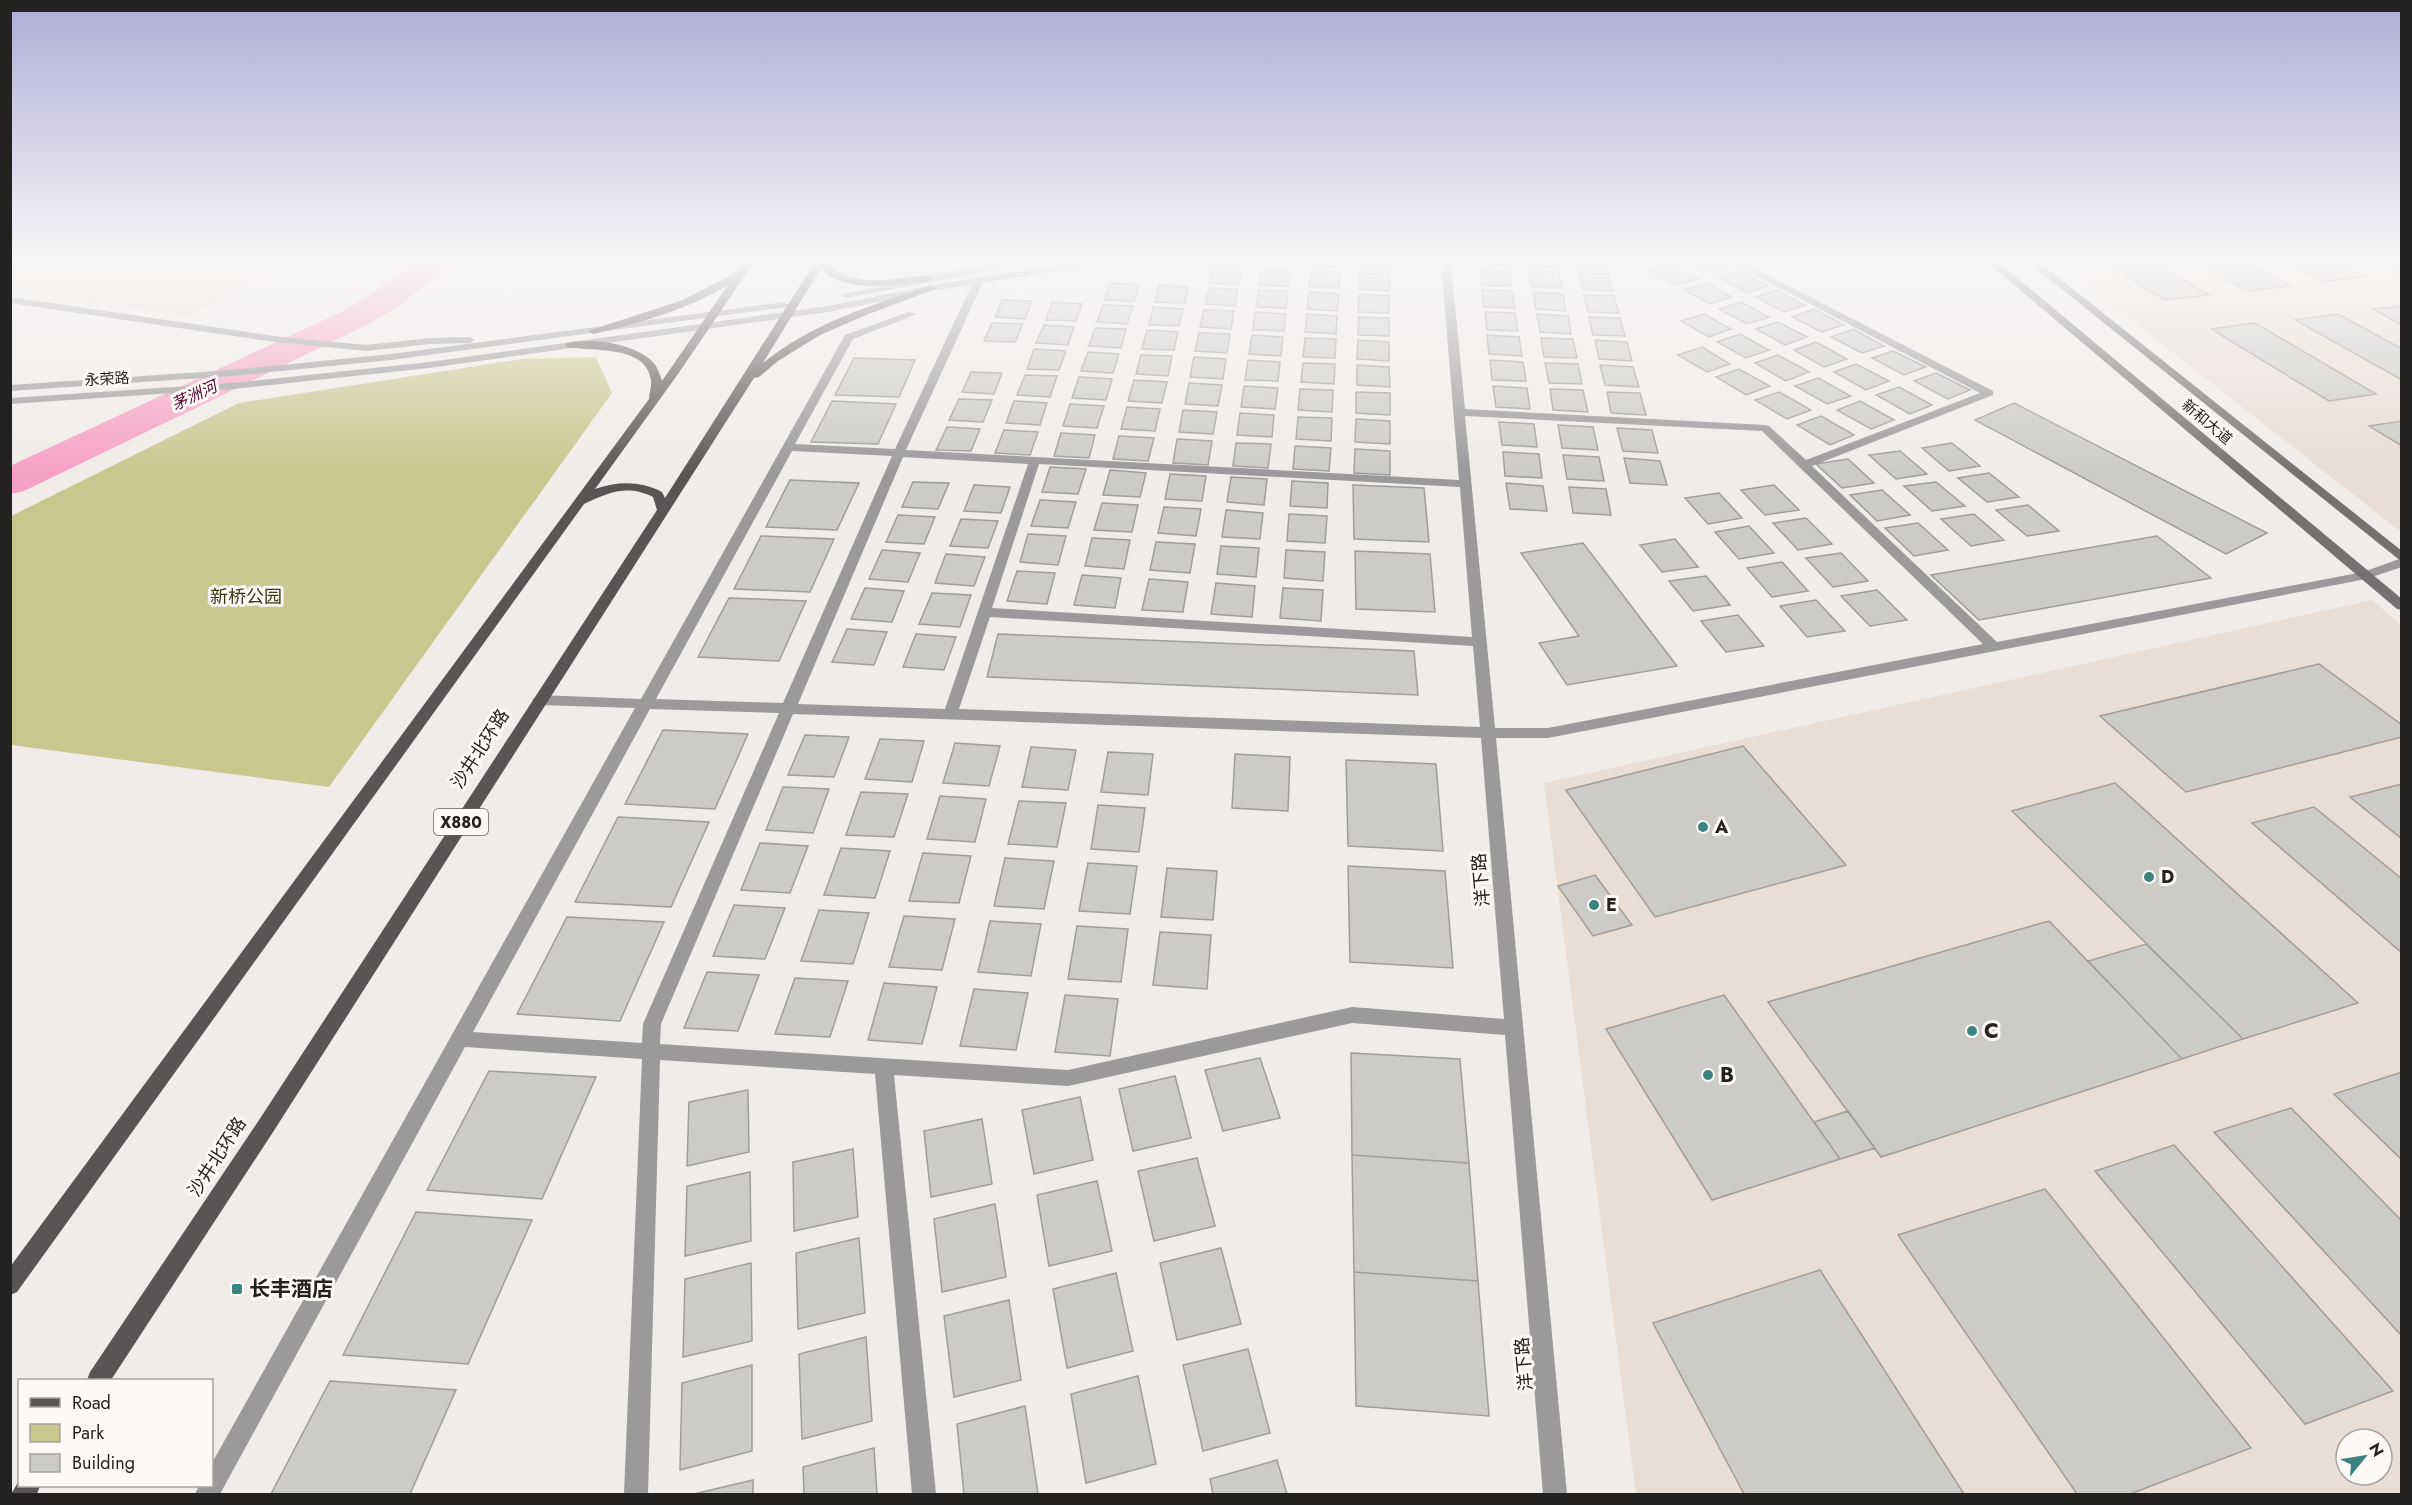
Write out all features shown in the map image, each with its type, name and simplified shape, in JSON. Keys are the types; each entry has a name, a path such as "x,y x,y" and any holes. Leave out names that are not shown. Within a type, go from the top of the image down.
{"main road":[{"path":"10,1285 653,401 701,332"},
{"name":"沙井北环路","path":"99,1379 268,1123 776,332"},
{"path":"742,387 782,354 818,332"},
{"name":"新和大道","path":"2076,332 2402,606"},
{"name":"新和大道","path":"2120,332 2402,560"},
{"path":"570,345 610,347 642,358 655,373 657,389 653,401"},
{"path":"577,505 596,493 610,488 639,487 658,495 662,509"}],"street":[{"path":"229,332 351,347 382,347 454,339 512,342"},
{"name":"永荣路","path":"10,388 177,377 357,361 584,332"},
{"name":"永荣路","path":"10,401 165,391 349,374 570,345 641,332"},
{"path":"213,1483 849,337 862,332"},
{"path":"636,1494 652,1024 899,453 955,332"},
{"name":"洋下路","path":"1452,332 1556,1494"},
{"path":"1804,465 1989,393 1871,332"},
{"path":"1459,412 1765,428 1994,647"},
{"path":"788,447 1465,484"},
{"path":"950,715 1035,460"},
{"path":"539,700 1548,733 2366,575 2402,560"},
{"path":"985,612 1479,642"},
{"path":"459,1039 1068,1078 1352,1015 1514,1028"},
{"path":"884,1066 924,1494"}],"shaded area":[{"path":"2147,332 2401,332 2401,532"},
{"path":"2372,600 2402,626 2401,1494 1636,1494 1544,783"}],"green space":[{"name":"新桥公园","path":"596,357 612,393 329,787 11,745 11,516 239,403 522,359"}],"building":[{"path":"988,332 1019,332 1015,342 984,341"},
{"path":"1041,332 1072,332 1068,345 1036,343"},
{"path":"1094,332 1125,332 1121,348 1089,346"},
{"path":"1146,332 1178,332 1174,350 1142,349"},
{"path":"1309,332 1336,332 1336,334"},
{"path":"1358,332 1389,332 1389,336 1358,335"},
{"path":"1544,332 1571,332 1571,334"},
{"path":"1592,332 1624,332 1625,336 1593,335"},
{"path":"1701,332 1722,332 1709,337"},
{"path":"1762,332 1798,332 1807,337 1785,345"},
{"path":"1844,332 1859,332 1884,346 1862,353 1831,337"},
{"path":"2216,332 2271,332 2376,394 2329,401"},
{"path":"2317,332 2371,332 2402,349 2402,380"},
{"path":"1199,333 1230,334 1227,353 1195,351"},
{"path":"1740,334 1769,350 1746,358 1717,342"},
{"path":"1252,335 1283,337 1281,356 1249,354"},
{"path":"1487,335 1519,337 1522,356 1489,354"},
{"path":"1305,338 1336,339 1335,358 1303,357"},
{"path":"1541,338 1573,339 1577,358 1544,357"},
{"path":"1358,340 1389,342 1389,361 1357,359"},
{"path":"1595,340 1627,342 1632,361 1599,359"},
{"path":"1816,342 1847,359 1824,367 1794,350"},
{"path":"1702,347 1730,364 1707,372 1678,355"},
{"path":"1034,349 1066,351 1059,370 1027,369"},
{"path":"1893,351 1926,367 1904,375 1872,358"},
{"path":"1088,352 1119,354 1113,373 1081,371"},
{"path":"1141,355 1172,356 1168,376 1136,374"},
{"path":"1778,355 1809,372 1786,381 1755,363"},
{"path":"1194,357 1226,359 1223,379 1190,377"},
{"path":"854,358 915,360 899,397 835,395"},
{"path":"1248,360 1280,362 1278,381 1245,380"},
{"path":"1490,360 1523,362 1526,381 1492,380"},
{"path":"1303,363 1335,364 1334,384 1301,382"},
{"path":"1545,363 1578,364 1582,384 1549,383"},
{"path":"1856,364 1889,381 1866,390 1834,372"},
{"path":"1357,365 1389,367 1390,387 1357,385"},
{"path":"1600,365 1633,367 1639,387 1605,385"},
{"path":"1739,369 1770,386 1746,395 1716,377"},
{"path":"971,372 1002,373 994,394 962,392"},
{"path":"1936,373 1970,390 1948,399 1914,381"},
{"path":"1025,375 1057,376 1050,397 1017,395"},
{"path":"1079,377 1112,379 1106,400 1072,398"},
{"path":"1818,378 1851,396 1827,404 1795,386"},
{"path":"1134,380 1167,382 1162,403 1128,401"},
{"path":"1189,383 1222,385 1218,406 1185,404"},
{"path":"1244,386 1278,388 1275,409 1241,407"},
{"path":"1493,386 1527,388 1530,409 1496,407"},
{"path":"1899,387 1932,405 1910,414 1876,395"},
{"path":"1300,389 1333,390 1332,412 1298,410"},
{"path":"1550,389 1583,390 1588,412 1553,410"},
{"path":"1356,392 1390,393 1390,415 1356,413"},
{"path":"1607,392 1640,393 1646,415 1611,413"},
{"path":"1779,392 1811,410 1787,419 1755,400"},
{"path":"959,399 992,400 983,422 949,420"},
{"path":"832,401 896,404 878,444 811,442"},
{"path":"1014,401 1047,403 1040,425 1006,423"},
{"path":"1860,401 1894,420 1871,429 1837,410"},
{"path":"2014,403 2267,533 2226,554 1975,420"},
{"path":"1070,404 1104,406 1097,428 1063,426"},
{"path":"1127,407 1160,409 1155,431 1121,429"},
{"path":"1183,410 1217,412 1213,434 1179,432"},
{"path":"1240,413 1274,415 1272,437 1237,435"},
{"path":"1821,416 1854,435 1830,445 1797,425"},
{"path":"1298,417 1332,418 1331,441 1296,439"},
{"path":"1356,419 1390,421 1390,444 1355,442"},
{"path":"2402,421 2402,446 2369,426"},
{"path":"1499,422 1534,424 1537,447 1502,445"},
{"path":"1558,425 1593,427 1598,450 1562,448"},
{"path":"947,427 980,429 971,451 936,450"},
{"path":"1617,428 1652,430 1658,453 1623,451"},
{"path":"1004,430 1038,432 1030,455 995,453"},
{"path":"1061,433 1095,435 1089,458 1054,456"},
{"path":"1119,436 1154,438 1148,461 1113,459"},
{"path":"1177,439 1212,441 1208,465 1173,463"},
{"path":"1236,443 1271,444 1268,468 1233,466"},
{"path":"1952,443 1980,466 1949,471 1922,448"},
{"path":"1295,446 1331,448 1329,471 1293,469"},
{"path":"1355,449 1390,451 1390,475 1354,473"},
{"path":"1900,451 1927,474 1896,479 1869,455"},
{"path":"1503,452 1539,454 1542,478 1505,476"},
{"path":"1563,455 1599,457 1604,481 1567,479"},
{"path":"1624,458 1660,461 1667,485 1630,483"},
{"path":"1848,459 1874,483 1842,488 1816,464"},
{"path":"1050,467 1086,469 1078,494 1042,492"},
{"path":"1110,470 1146,473 1140,497 1103,495"},
{"path":"1989,473 2019,497 1987,502 1958,478"},
{"path":"1170,474 1206,476 1202,501 1165,499"},
{"path":"1231,477 1267,479 1264,505 1227,502"},
{"path":"790,480 859,483 837,530 766,527"},
{"path":"1292,481 1328,483 1327,508 1290,506"},
{"path":"913,482 949,483 938,509 902,507"},
{"path":"1936,482 1965,506 1932,511 1904,486"},
{"path":"1506,483 1543,486 1547,511 1510,509"},
{"path":"974,485 1010,487 1001,513 964,511"},
{"path":"1353,485 1424,488 1429,542 1354,539"},
{"path":"1774,485 1799,510 1765,515 1741,490"},
{"path":"1569,487 1606,489 1611,515 1573,513"},
{"path":"1882,490 1910,515 1877,521 1850,495"},
{"path":"1719,493 1742,518 1708,524 1685,498"},
{"path":"1040,500 1076,502 1068,528 1031,526"},
{"path":"1102,503 1138,505 1132,532 1094,530"},
{"path":"2028,505 2059,531 2027,536 1996,510"},
{"path":"1164,507 1201,509 1196,536 1158,533"},
{"path":"1226,510 1263,513 1260,539 1222,537"},
{"path":"1289,514 1327,516 1325,543 1287,541"},
{"path":"1974,514 2004,540 1971,546 1941,519"},
{"path":"898,515 935,517 924,544 886,542"},
{"path":"1806,518 1832,544 1798,550 1773,523"},
{"path":"961,519 998,521 988,548 950,546"},
{"path":"1918,523 1948,550 1914,556 1885,528"},
{"path":"1749,526 1774,553 1739,559 1715,532"},
{"path":"1028,534 1066,536 1058,565 1020,562"},
{"path":"761,536 834,539 810,592 734,589"},
{"path":"2157,536 2211,578 1979,620 1931,575"},
{"path":"1092,538 1130,540 1124,569 1085,566"},
{"path":"1675,539 1698,567 1662,572 1640,545"},
{"path":"1156,542 1195,544 1190,573 1150,570"},
{"path":"1583,543 1677,666 1567,685 1539,643 1579,636 1521,553"},
{"path":"1221,546 1259,548 1256,577 1217,574"},
{"path":"882,550 920,553 908,582 869,579"},
{"path":"1286,550 1325,552 1323,581 1284,578"},
{"path":"1355,551 1430,554 1435,612 1356,609"},
{"path":"1841,553 1868,581 1833,587 1806,558"},
{"path":"946,554 985,557 974,586 935,583"},
{"path":"1782,562 1808,591 1772,597 1747,568"},
{"path":"1017,571 1055,573 1047,604 1007,601"},
{"path":"1082,575 1121,578 1115,608 1074,605"},
{"path":"1706,576 1730,605 1693,611 1669,581"},
{"path":"1149,579 1188,582 1183,612 1142,610"},
{"path":"1216,583 1255,586 1252,617 1211,614"},
{"path":"865,588 904,591 892,622 851,619"},
{"path":"1283,588 1323,590 1321,621 1280,618"},
{"path":"1877,590 1907,620 1870,626 1841,596"},
{"path":"932,593 971,595 960,627 919,624"},
{"path":"729,598 806,601 779,661 698,657"},
{"path":"1816,600 1845,631 1807,637 1780,606"},
{"path":"1738,615 1764,646 1726,652 1701,621"},
{"path":"847,629 887,632 874,665 832,662"},
{"path":"916,634 956,637 944,670 903,667"},
{"path":"998,634 1414,651 1418,695 987,677"},
{"path":"2319,664 2402,725 2402,737 2186,792 2100,716"},
{"path":"663,730 748,734 715,809 625,804"},
{"path":"805,735 849,737 834,777 788,775"},
{"path":"880,739 924,741 912,782 865,779"},
{"path":"955,743 1000,746 989,786 943,783"},
{"name":"A","path":"1743,746 1846,865 1655,917 1566,790"},
{"path":"1031,747 1076,750 1068,790 1022,787"},
{"path":"1108,752 1153,754 1148,795 1101,792"},
{"path":"1235,754 1290,757 1288,811 1232,808"},
{"path":"1346,760 1436,764 1443,851 1348,846"},
{"name":"D","path":"2115,783 2358,1003 2243,1039 2012,811"},
{"path":"2402,784 2402,839 2350,797"},
{"path":"783,787 829,789 813,833 766,830"},
{"path":"861,792 908,794 894,837 846,835"},
{"path":"940,796 986,799 975,842 927,839"},
{"path":"1019,801 1066,803 1057,847 1008,844"},
{"path":"1098,805 1145,808 1139,852 1091,849"},
{"path":"2314,807 2402,879 2402,953 2252,823"},
{"path":"618,817 709,822 671,907 575,902"},
{"path":"760,843 808,846 790,893 741,890"},
{"path":"841,848 890,851 875,898 824,895"},
{"path":"923,853 971,856 959,903 909,901"},
{"path":"1005,858 1054,861 1044,909 994,906"},
{"path":"1088,863 1137,866 1130,914 1079,911"},
{"path":"1348,866 1445,871 1453,968 1350,962"},
{"path":"1167,868 1217,871 1213,920 1161,917"},
{"name":"E","path":"1595,875 1632,925 1593,936 1558,886"},
{"path":"734,905 785,908 765,959 713,956"},
{"path":"819,910 869,913 853,964 801,961"},
{"path":"904,916 955,919 942,970 889,967"},
{"path":"567,917 664,922 620,1021 517,1014"},
{"path":"990,921 1041,924 1031,976 978,972"},
{"name":"C","path":"2049,921 2182,1059 1881,1157 1768,1002"},
{"path":"1077,926 1128,929 1121,982 1068,979"},
{"path":"1160,932 1211,935 1207,989 1153,985"},
{"path":"2146,944 2243,1039 2182,1059 2088,961"},
{"path":"707,972 759,975 738,1031 684,1028"},
{"path":"795,978 848,981 830,1037 775,1034"},
{"path":"884,983 937,987 922,1044 868,1040"},
{"path":"974,989 1028,993 1016,1050 960,1046"},
{"path":"1065,995 1118,999 1110,1056 1055,1052"},
{"name":"B","path":"1724,995 1840,1159 1712,1200 1606,1029"},
{"path":"1351,1053 1460,1059 1469,1163 1352,1155"},
{"path":"1260,1058 1280,1118 1223,1131 1205,1070"},
{"path":"489,1071 596,1077 542,1199 427,1190"},
{"path":"2402,1072 2402,1160 2334,1094"},
{"path":"1175,1076 1191,1138 1133,1151 1119,1089"},
{"path":"748,1090 749,1152 687,1166 689,1102"},
{"path":"1080,1097 1093,1160 1034,1174 1022,1110"},
{"path":"2291,1108 2402,1221 2402,1336 2214,1132"},
{"path":"1848,1111 1875,1148 1840,1159 1814,1122"},
{"path":"982,1119 992,1184 931,1197 924,1131"},
{"path":"2174,1145 2393,1391 2305,1424 2095,1171"},
{"path":"853,1149 858,1217 794,1231 793,1162"},
{"path":"1352,1155 1469,1163 1478,1281 1354,1272"},
{"path":"1197,1158 1215,1226 1154,1241 1138,1171"},
{"path":"750,1172 751,1241 685,1256 687,1186"},
{"path":"1097,1181 1112,1251 1049,1266 1037,1195"},
{"path":"2045,1189 2251,1448 2130,1494 2077,1494 1898,1235"},
{"path":"995,1204 1006,1277 942,1292 934,1219"},
{"path":"416,1212 532,1220 468,1364 343,1355"},
{"path":"859,1238 865,1313 798,1329 796,1253"},
{"path":"1221,1248 1241,1324 1177,1340 1160,1263"},
{"path":"751,1263 752,1341 683,1357 685,1279"},
{"path":"1820,1270 1964,1494 1744,1494 1653,1323"},
{"path":"1354,1272 1478,1281 1489,1416 1356,1406"},
{"path":"1116,1273 1133,1351 1067,1368 1053,1289"},
{"path":"1009,1300 1021,1380 954,1397 944,1316"},
{"path":"866,1337 872,1421 802,1439 799,1354"},
{"path":"1248,1349 1270,1433 1203,1451 1183,1365"},
{"path":"752,1365 752,1451 680,1470 682,1383"},
{"path":"1138,1376 1156,1464 1086,1483 1071,1394"},
{"path":"330,1381 456,1390 410,1494 271,1494"},
{"path":"1025,1406 1038,1494 964,1494 957,1424"},
{"path":"874,1448 877,1494 804,1494 803,1467"},
{"path":"1277,1460 1287,1494 1213,1494 1210,1479"},
{"path":"753,1480 753,1494 694,1494"}],"waterway":[{"name":"茅洲河","path":"10,482 325,332"}],"place":[{"name":"A","path":"1703,827"},
{"name":"D","path":"2149,877"},
{"name":"E","path":"1594,905"},
{"name":"C","path":"1972,1031"},
{"name":"B","path":"1708,1075"},
{"name":"长丰酒店","path":"237,1289"}]}
